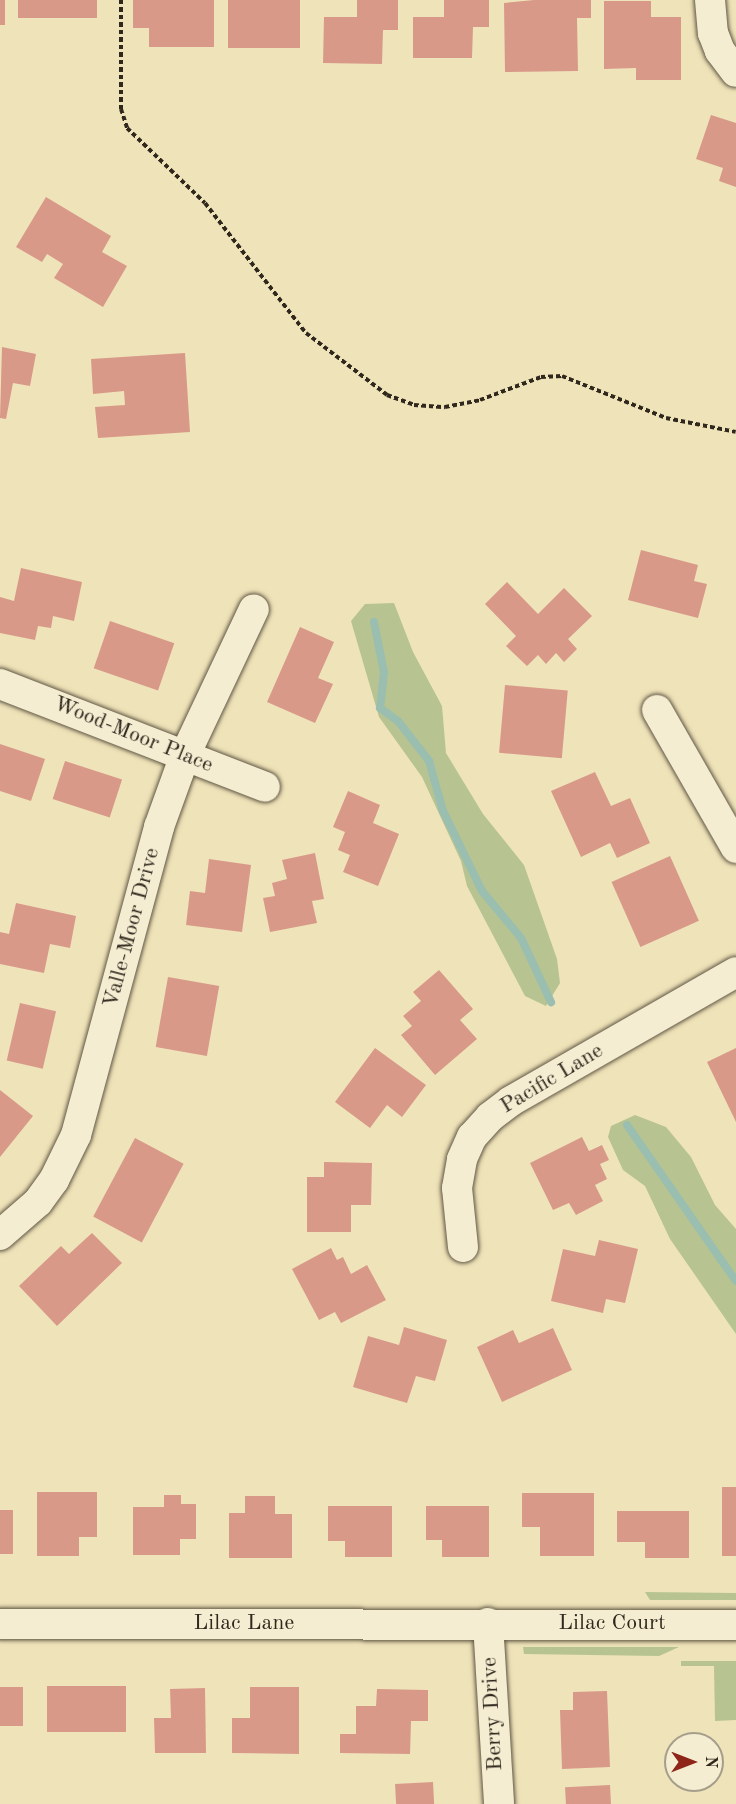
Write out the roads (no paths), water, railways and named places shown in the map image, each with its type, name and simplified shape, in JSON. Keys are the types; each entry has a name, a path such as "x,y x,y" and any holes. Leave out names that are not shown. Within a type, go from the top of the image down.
{"street":[{"path":"711,0 713,33 720,51 736,72"},
{"name":"Valle-Moor Drive","path":"0,1235 38,1202 54,1180 76,1135 148,863 185,755 254,609"},
{"name":"Wood-Moor Place","path":"0,684 265,787"},
{"path":"657,710 736,848"},
{"name":"Pacific Lane","path":"463,1247 457,1188 462,1159 472,1137 490,1117 510,1101 736,972"},
{"name":"Lilac Lane","path":"0,1624 488,1623"},
{"name":"Lilac Court","path":"488,1623 736,1625"},
{"name":"Berry Drive","path":"488,1623 498,1804"}],"waterway":[{"path":"374,622 384,672 380,708 398,721 429,761 443,811 482,891 521,938 551,1002"},
{"path":"627,1125 736,1281"}]}
